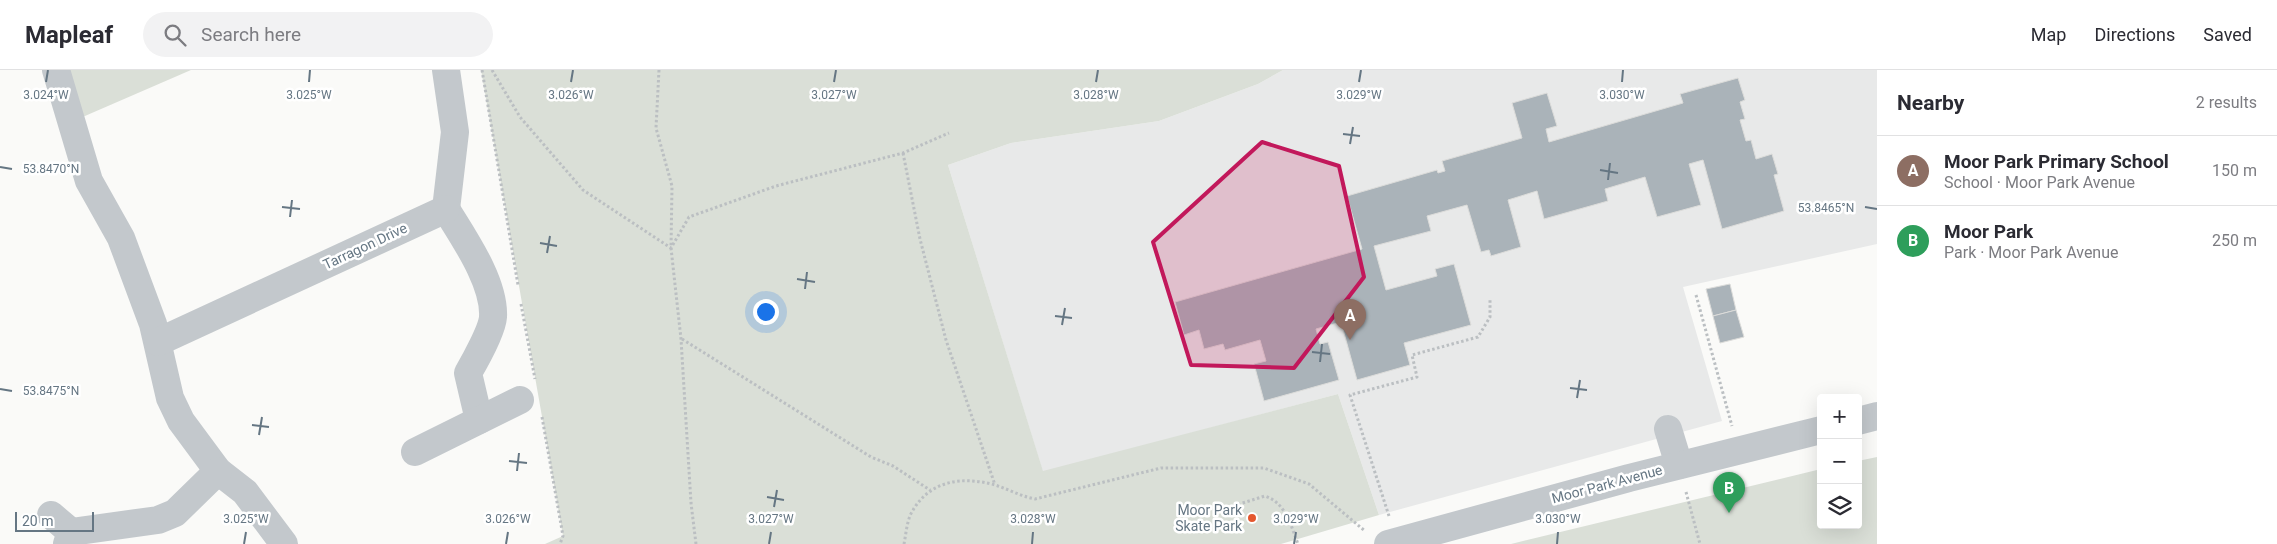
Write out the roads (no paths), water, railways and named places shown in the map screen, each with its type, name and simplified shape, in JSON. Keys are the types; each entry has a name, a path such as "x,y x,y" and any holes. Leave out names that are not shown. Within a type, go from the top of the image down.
{"street":[{"path":"56,70 89,181 122,238 158,342 170,398 180,421 218,471 245,492 284,544"},
{"path":"446,70 454,132 446,209 488,283 493,317 478,355 468,373 479,420"},
{"name":"Tarragon Drive","path":"158,342 446,209"},
{"path":"415,452 479,420 532,399"},
{"path":"1862,419 1877,416"},
{"path":"1668,429 1679,465"},
{"name":"Moor Park Avenue","path":"1384,539 1817,431"},
{"path":"63,531 158,520 176,513 218,471"}],"place":[{"name":"Moor Park Primary School","path":"1350,340"},
{"name":"Moor Park","path":"1729,513"},
{"name":"Moor Park Skate Park","path":"1252,518"}]}
